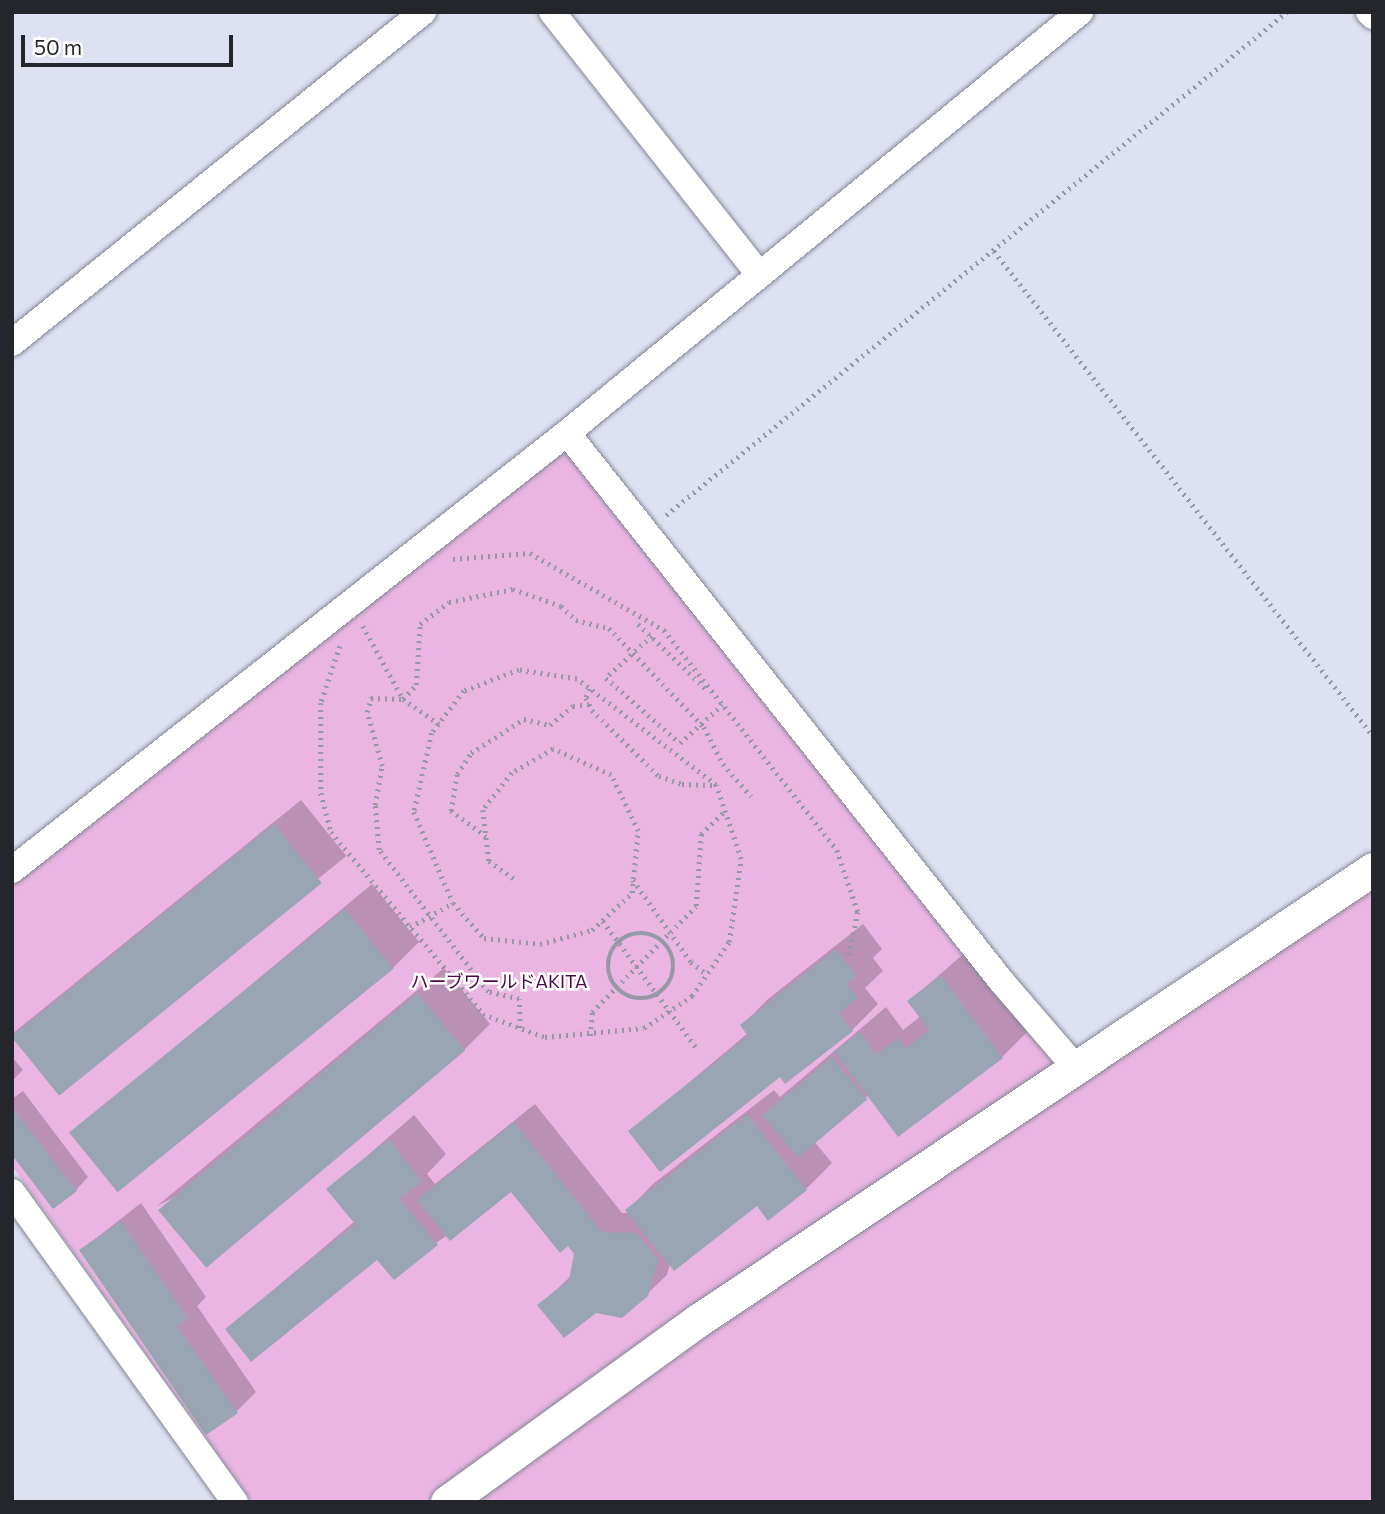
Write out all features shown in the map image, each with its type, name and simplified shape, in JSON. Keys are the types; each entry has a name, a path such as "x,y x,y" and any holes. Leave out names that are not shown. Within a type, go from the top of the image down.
{"street":[{"path":"12,343 423,12"},
{"path":"552,12 760,275"},
{"path":"12,870 567,433 1080,12"},
{"path":"1369,12 1373,16"},
{"path":"567,433 993,971 1075,1067"},
{"path":"447,1502 697,1321 1373,869"},
{"path":"12,1192 235,1502"}],"path":[{"path":"646,531 1287,12"},
{"path":"994,251 1373,736"},
{"path":"439,565 451,559 530,553 664,630 836,850 858,912 849,956"},
{"path":"520,1028 519,999 488,992 379,850 375,805 382,766 367,712 371,698 403,699 416,685 420,624 449,602 513,589 561,607 576,620 609,628 621,638 631,655 701,724 723,764 751,796"},
{"path":"358,616 403,699 439,724"},
{"path":"638,624 722,705"},
{"path":"652,636 606,678 680,744 722,705"},
{"path":"341,640 321,703 321,793 331,832 483,1014 545,1037 590,1036 644,1028 692,996 729,942 741,859 716,785 577,679 519,670 464,691 432,733 414,812 453,903 484,938 541,944 592,930 632,893 638,831 611,775 553,749 512,772 483,810 489,861 516,880"},
{"path":"590,689 589,704 659,776 682,785 716,785"},
{"path":"486,838 451,811 457,774 471,754 524,719 550,725 573,706 589,704"},
{"path":"590,1036 592,1012 695,906 701,834 724,811"},
{"path":"633,880 691,962 707,974"},
{"path":"411,927 428,914 453,903"},
{"path":"603,920 698,1050"},
{"path":"634,933 655,936 662,941 674,963 669,985 661,993 640,999 616,989 607,964 615,944 634,933"}],"green space":[{"name":"ハーブワールドAKITA","path":"567,446 1055,1063 709,1297 426,1502 252,1502 12,1166 12,881"},
{"path":"1373,884 1373,1502 473,1502 714,1326"}],"building":[{"path":"274,824 322,883 59,1096 12,1036"},
{"path":"345,909 393,969 118,1192 69,1132"},
{"path":"836,949 857,976 847,984 858,998 839,1013 853,1031 785,1084 780,1077 660,1172 628,1131 748,1036 740,1025"},
{"path":"941,975 1003,1058 898,1137 834,1051 860,1032 876,1054 898,1038 906,1048 929,1030 907,1001"},
{"path":"417,993 465,1050 206,1268 158,1210"},
{"path":"832,1057 867,1099 798,1158 762,1115"},
{"path":"12,1107 77,1191 53,1209 12,1155"},
{"path":"747,1114 807,1190 768,1221 757,1206 674,1271 625,1210"},
{"path":"514,1122 602,1232 637,1233 658,1260 648,1296 622,1318 596,1313 564,1338 537,1305 569,1280 574,1254 568,1246 560,1253 511,1192 450,1241 417,1200"},
{"path":"388,1139 422,1181 400,1199 438,1245 394,1280 377,1260 251,1362 225,1329 355,1224 326,1189"},
{"path":"121,1221 188,1318 177,1326 238,1413 206,1435 79,1250"}]}
